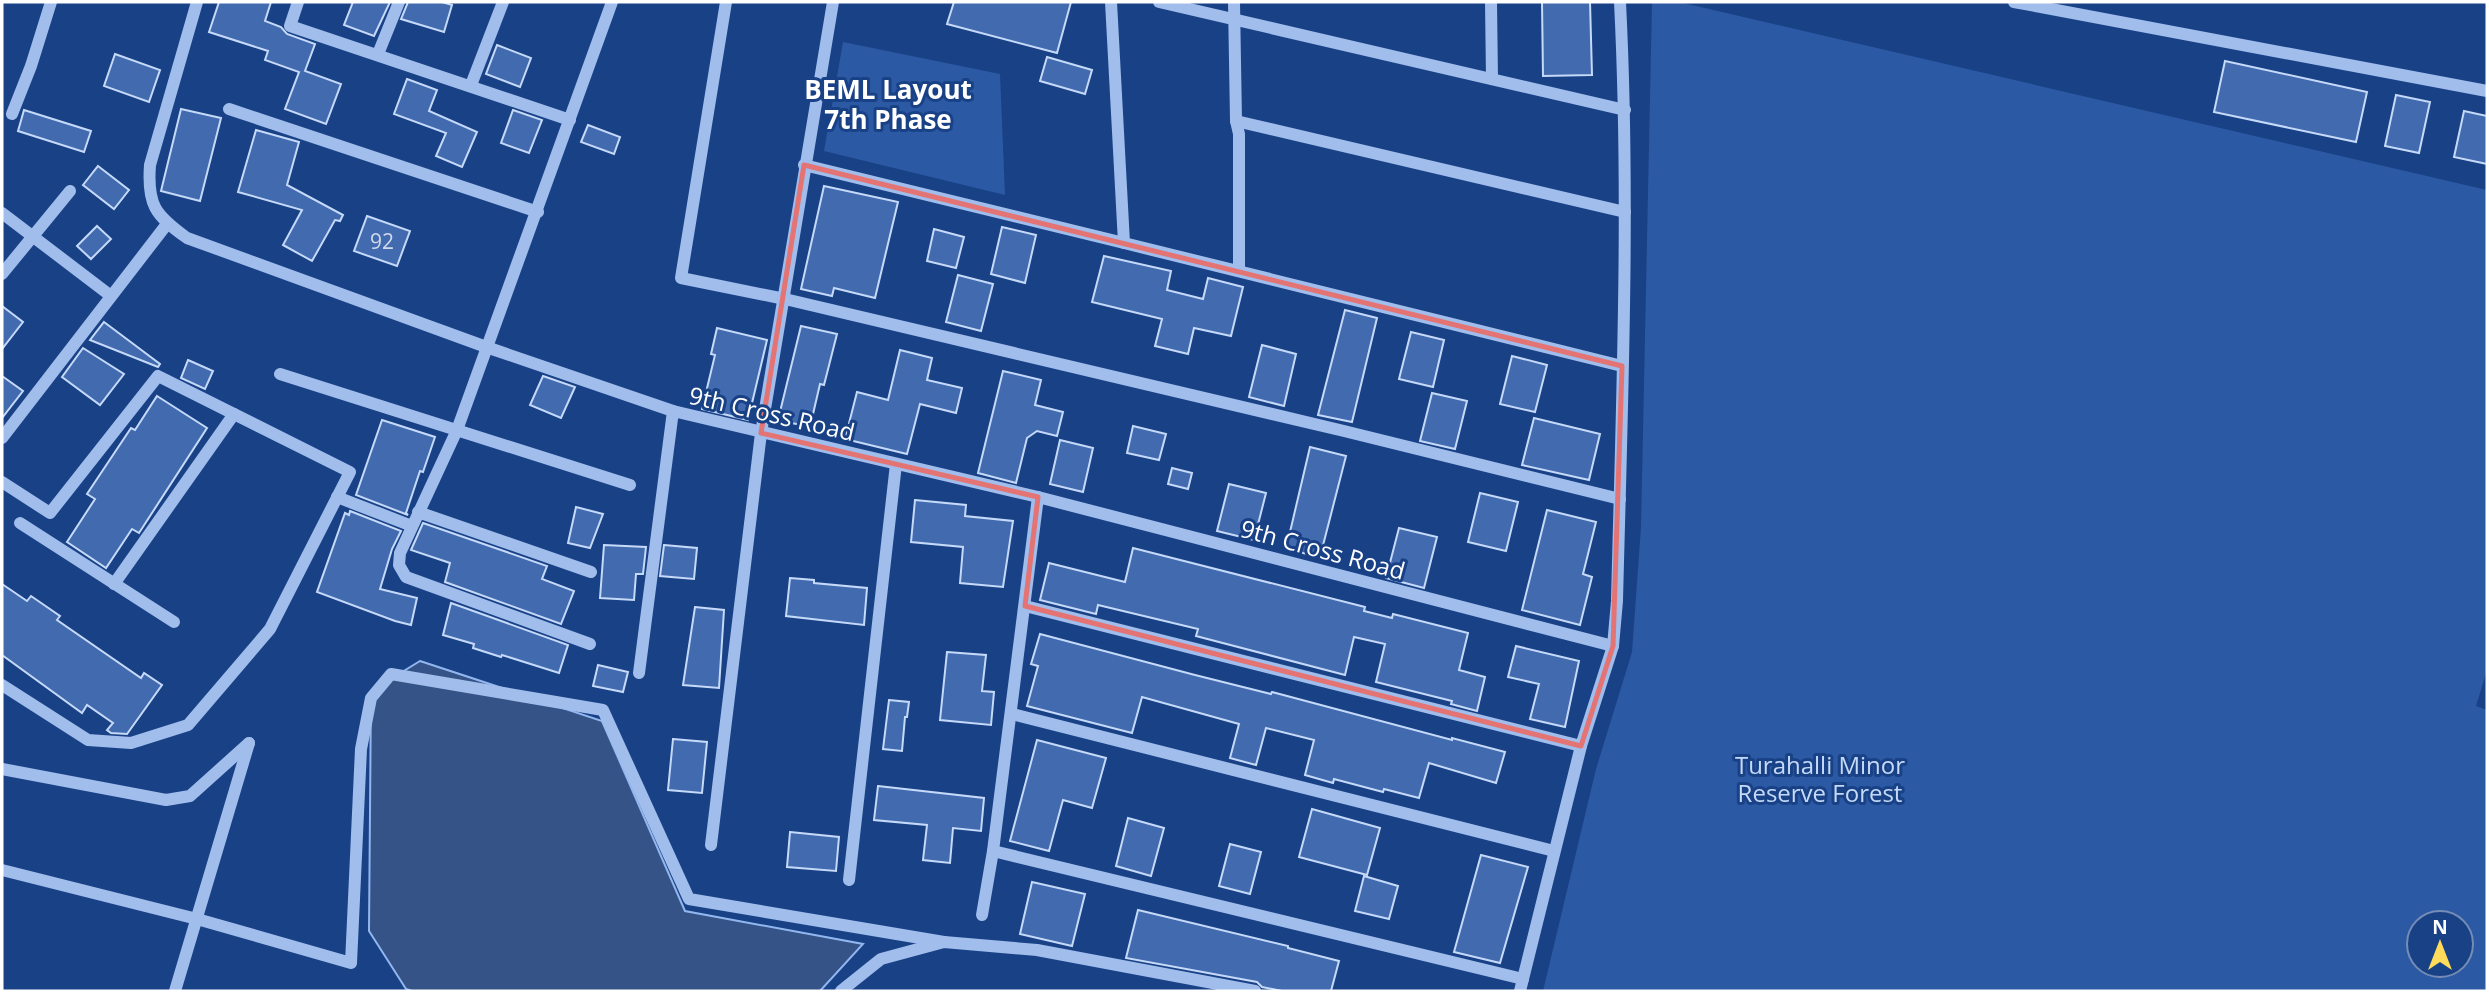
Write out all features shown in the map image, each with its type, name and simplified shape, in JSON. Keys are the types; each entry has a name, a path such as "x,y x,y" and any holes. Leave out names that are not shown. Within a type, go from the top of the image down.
{"street":[{"path":"12,114 31,66 51,2"},
{"name":"9th Cross Road","path":"197,2 150,164 148,188 153,207 167,224 187,238 489,348 673,411 1038,497 1613,646"},
{"path":"298,2 289,26 570,120"},
{"path":"378,54 399,2"},
{"path":"471,85 503,2"},
{"path":"590,644 406,577 399,565 400,553 457,430 489,348 612,2"},
{"path":"726,2 681,278 785,299 1620,499"},
{"path":"711,845 761,433 785,299 804,165 834,2"},
{"path":"1111,2 1124,243"},
{"path":"1158,2 1625,110"},
{"path":"1234,2 1236,121 1239,134 1239,270"},
{"path":"1490,2 1492,79"},
{"path":"993,851 1522,985 1581,746 1613,646 1620,499 1625,212 1625,110 1620,2"},
{"path":"2014,2 2487,92"},
{"path":"229,109 538,212"},
{"path":"1236,121 1625,212"},
{"path":"804,165 1622,366"},
{"path":"2,274 70,191"},
{"path":"2,213 111,296"},
{"path":"2,438 167,224"},
{"path":"280,374 630,485"},
{"path":"2,482 50,513 159,376 350,472 270,629 188,725 131,743 88,740 2,685"},
{"path":"639,673 673,411"},
{"path":"114,584 234,414"},
{"path":"849,880 897,464"},
{"path":"337,496 412,526"},
{"path":"982,915 1012,714 1038,497"},
{"path":"418,512 591,572"},
{"path":"20,523 174,622"},
{"path":"1025,606 1581,746"},
{"path":"2,870 197,919 351,963 361,750 370,698 391,674 603,710 689,900 944,942 1037,950 1255,991"},
{"path":"1012,714 1554,851"},
{"path":"2,769 166,800 190,796 249,743 175,991"},
{"path":"841,991 881,959 944,942"}],"highlighted area":[{"path":"804,165 1622,366 1613,646 1581,746 1025,606 1038,497 761,433"}],"green space":[{"name":"Turahalli Minor Reserve Forest","path":"1652,2 1679,2 2487,190 2487,670 2476,706 2487,710 2487,991 1543,991 1596,769 1632,652 1641,527"},
{"path":"843,42 1000,74 1005,195 824,151"}],"shaded area":[{"path":"420,661 602,721 685,911 863,944 820,991 406,989 369,931 371,691"}],"building":[{"path":"219,2 271,2 265,21 281,27 287,34 315,44 305,71 341,84 326,124 285,109 299,72 265,60 268,51 209,32"},
{"path":"353,2 390,2 374,36 344,25"},
{"path":"408,2 442,2 452,5 444,32 401,19"},
{"path":"954,2 1071,2 1057,53 947,24"},
{"path":"1542,2 1590,2 1592,75 1543,76"},
{"path":"497,45 531,58 520,87 486,74"},
{"path":"115,54 160,70 149,102 104,86"},
{"path":"1047,57 1092,70 1085,94 1040,81"},
{"path":"2225,61 2367,92 2356,142 2214,112"},
{"path":"407,79 437,90 429,111 477,132 462,167 436,156 446,133 394,114"},
{"path":"2396,95 2430,102 2419,153 2385,146"},
{"path":"181,109 221,118 200,201 161,191"},
{"path":"24,110 91,131 84,152 18,131"},
{"path":"513,110 542,120 529,153 501,143"},
{"path":"2464,111 2487,116 2487,164 2454,157"},
{"path":"588,125 620,137 614,154 581,142"},
{"path":"256,130 299,142 287,185 343,215 340,221 335,220 312,261 283,245 302,210 238,192"},
{"path":"98,166 129,190 114,209 83,185"},
{"path":"824,186 898,202 875,298 834,288 832,296 801,289"},
{"path":"367,216 410,231 397,266 354,251"},
{"path":"97,226 111,239 91,259 77,246"},
{"path":"1002,227 1036,235 1025,283 991,274"},
{"path":"934,229 964,237 956,268 927,261"},
{"path":"1104,256 1171,271 1167,290 1203,299 1208,278 1243,287 1231,336 1194,328 1188,354 1155,346 1162,319 1092,302"},
{"path":"958,275 993,284 981,331 946,322"},
{"path":"2,306 23,322 2,349"},
{"path":"1345,310 1377,318 1352,422 1318,415"},
{"path":"104,322 160,364 158,367 90,340"},
{"path":"801,326 837,334 824,385 820,384 810,427 778,420"},
{"path":"717,328 767,340 748,420 702,409 715,355 711,354"},
{"path":"1411,332 1444,340 1433,387 1399,379"},
{"path":"1262,345 1296,354 1284,406 1249,397"},
{"path":"83,348 124,374 100,405 62,377"},
{"path":"900,350 932,358 927,380 962,388 956,413 920,404 907,454 845,439 857,392 888,400"},
{"path":"1512,356 1547,365 1535,412 1500,404"},
{"path":"188,360 213,371 205,389 181,378"},
{"path":"1003,371 1041,380 1035,405 1063,412 1057,436 1037,431 1027,438 1016,483 978,473"},
{"path":"2,376 23,391 2,418"},
{"path":"543,376 575,387 561,418 530,405"},
{"path":"1432,393 1467,401 1455,449 1420,441"},
{"path":"157,396 207,428 139,533 132,529 106,568 67,542 95,499 87,494 131,428 135,430"},
{"path":"1534,418 1600,434 1589,480 1522,465"},
{"path":"382,420 435,437 423,472 420,471 406,513 408,515 356,495"},
{"path":"1133,426 1166,434 1159,460 1127,453"},
{"path":"1060,440 1093,448 1083,492 1050,484"},
{"path":"1310,447 1346,456 1320,557 1286,549"},
{"path":"1172,468 1192,473 1188,489 1168,484"},
{"path":"1229,484 1266,493 1254,540 1217,531"},
{"path":"1480,493 1518,502 1506,551 1468,542"},
{"path":"915,500 966,505 965,516 1013,521 1003,587 960,583 963,547 911,542"},
{"path":"576,507 603,514 590,548 568,543"},
{"path":"1547,510 1596,522 1583,574 1592,577 1580,625 1522,610"},
{"path":"350,511 401,531 392,549 380,589 417,598 411,625 317,592 345,513 349,515"},
{"path":"423,523 547,566 542,579 574,591 561,624 445,582 450,563 411,550"},
{"path":"1399,528 1437,537 1424,588 1386,578"},
{"path":"604,545 646,547 643,574 636,574 634,600 600,598"},
{"path":"664,545 697,548 694,579 660,576"},
{"path":"1133,548 1365,607 1364,611 1392,618 1393,614 1468,633 1459,670 1485,677 1477,711 1451,704 1452,701 1376,682 1385,644 1354,637 1345,675 1196,636 1198,629 1098,605 1096,614 1040,600 1049,563 1125,582"},
{"path":"790,578 867,588 864,625 786,616"},
{"path":"2,584 27,601 31,596 60,616 57,620 141,678 144,673 162,685 127,734 111,733 107,730 113,723 87,705 82,713 2,655"},
{"path":"451,603 568,645 559,673 473,648 474,644 443,635"},
{"path":"695,607 724,610 719,688 683,685"},
{"path":"1040,634 1505,752 1496,783 1429,763 1419,798 1334,779 1333,783 1305,775 1314,740 1266,728 1256,765 1230,758 1239,724 1142,697 1132,733 1027,706 1038,666 1031,664"},
{"path":"1516,646 1579,661 1565,727 1530,719 1539,684 1508,677"},
{"path":"947,652 986,655 982,691 994,692 991,725 940,720"},
{"path":"598,665 628,672 623,692 593,686"},
{"path":"889,700 909,702 902,751 883,749"},
{"path":"673,739 707,742 702,793 668,790"},
{"path":"1037,740 1106,758 1092,808 1063,800 1049,851 1010,841"},
{"path":"878,786 984,798 981,831 953,828 950,863 923,860 927,825 874,820"},
{"path":"1312,809 1380,828 1367,875 1299,857"},
{"path":"1128,818 1164,828 1151,876 1116,866"},
{"path":"790,832 839,837 836,871 787,867"},
{"path":"1230,844 1261,852 1250,894 1219,886"},
{"path":"1481,855 1528,867 1500,963 1454,952"},
{"path":"1364,876 1398,886 1389,919 1355,911"},
{"path":"1032,882 1085,894 1072,946 1020,934"},
{"path":"1138,910 1339,961 1331,991 1282,991 1262,987 1257,982 1126,958"}],"district":[{"name":"BEML Layout 7th Phase","path":"888,104"}]}
